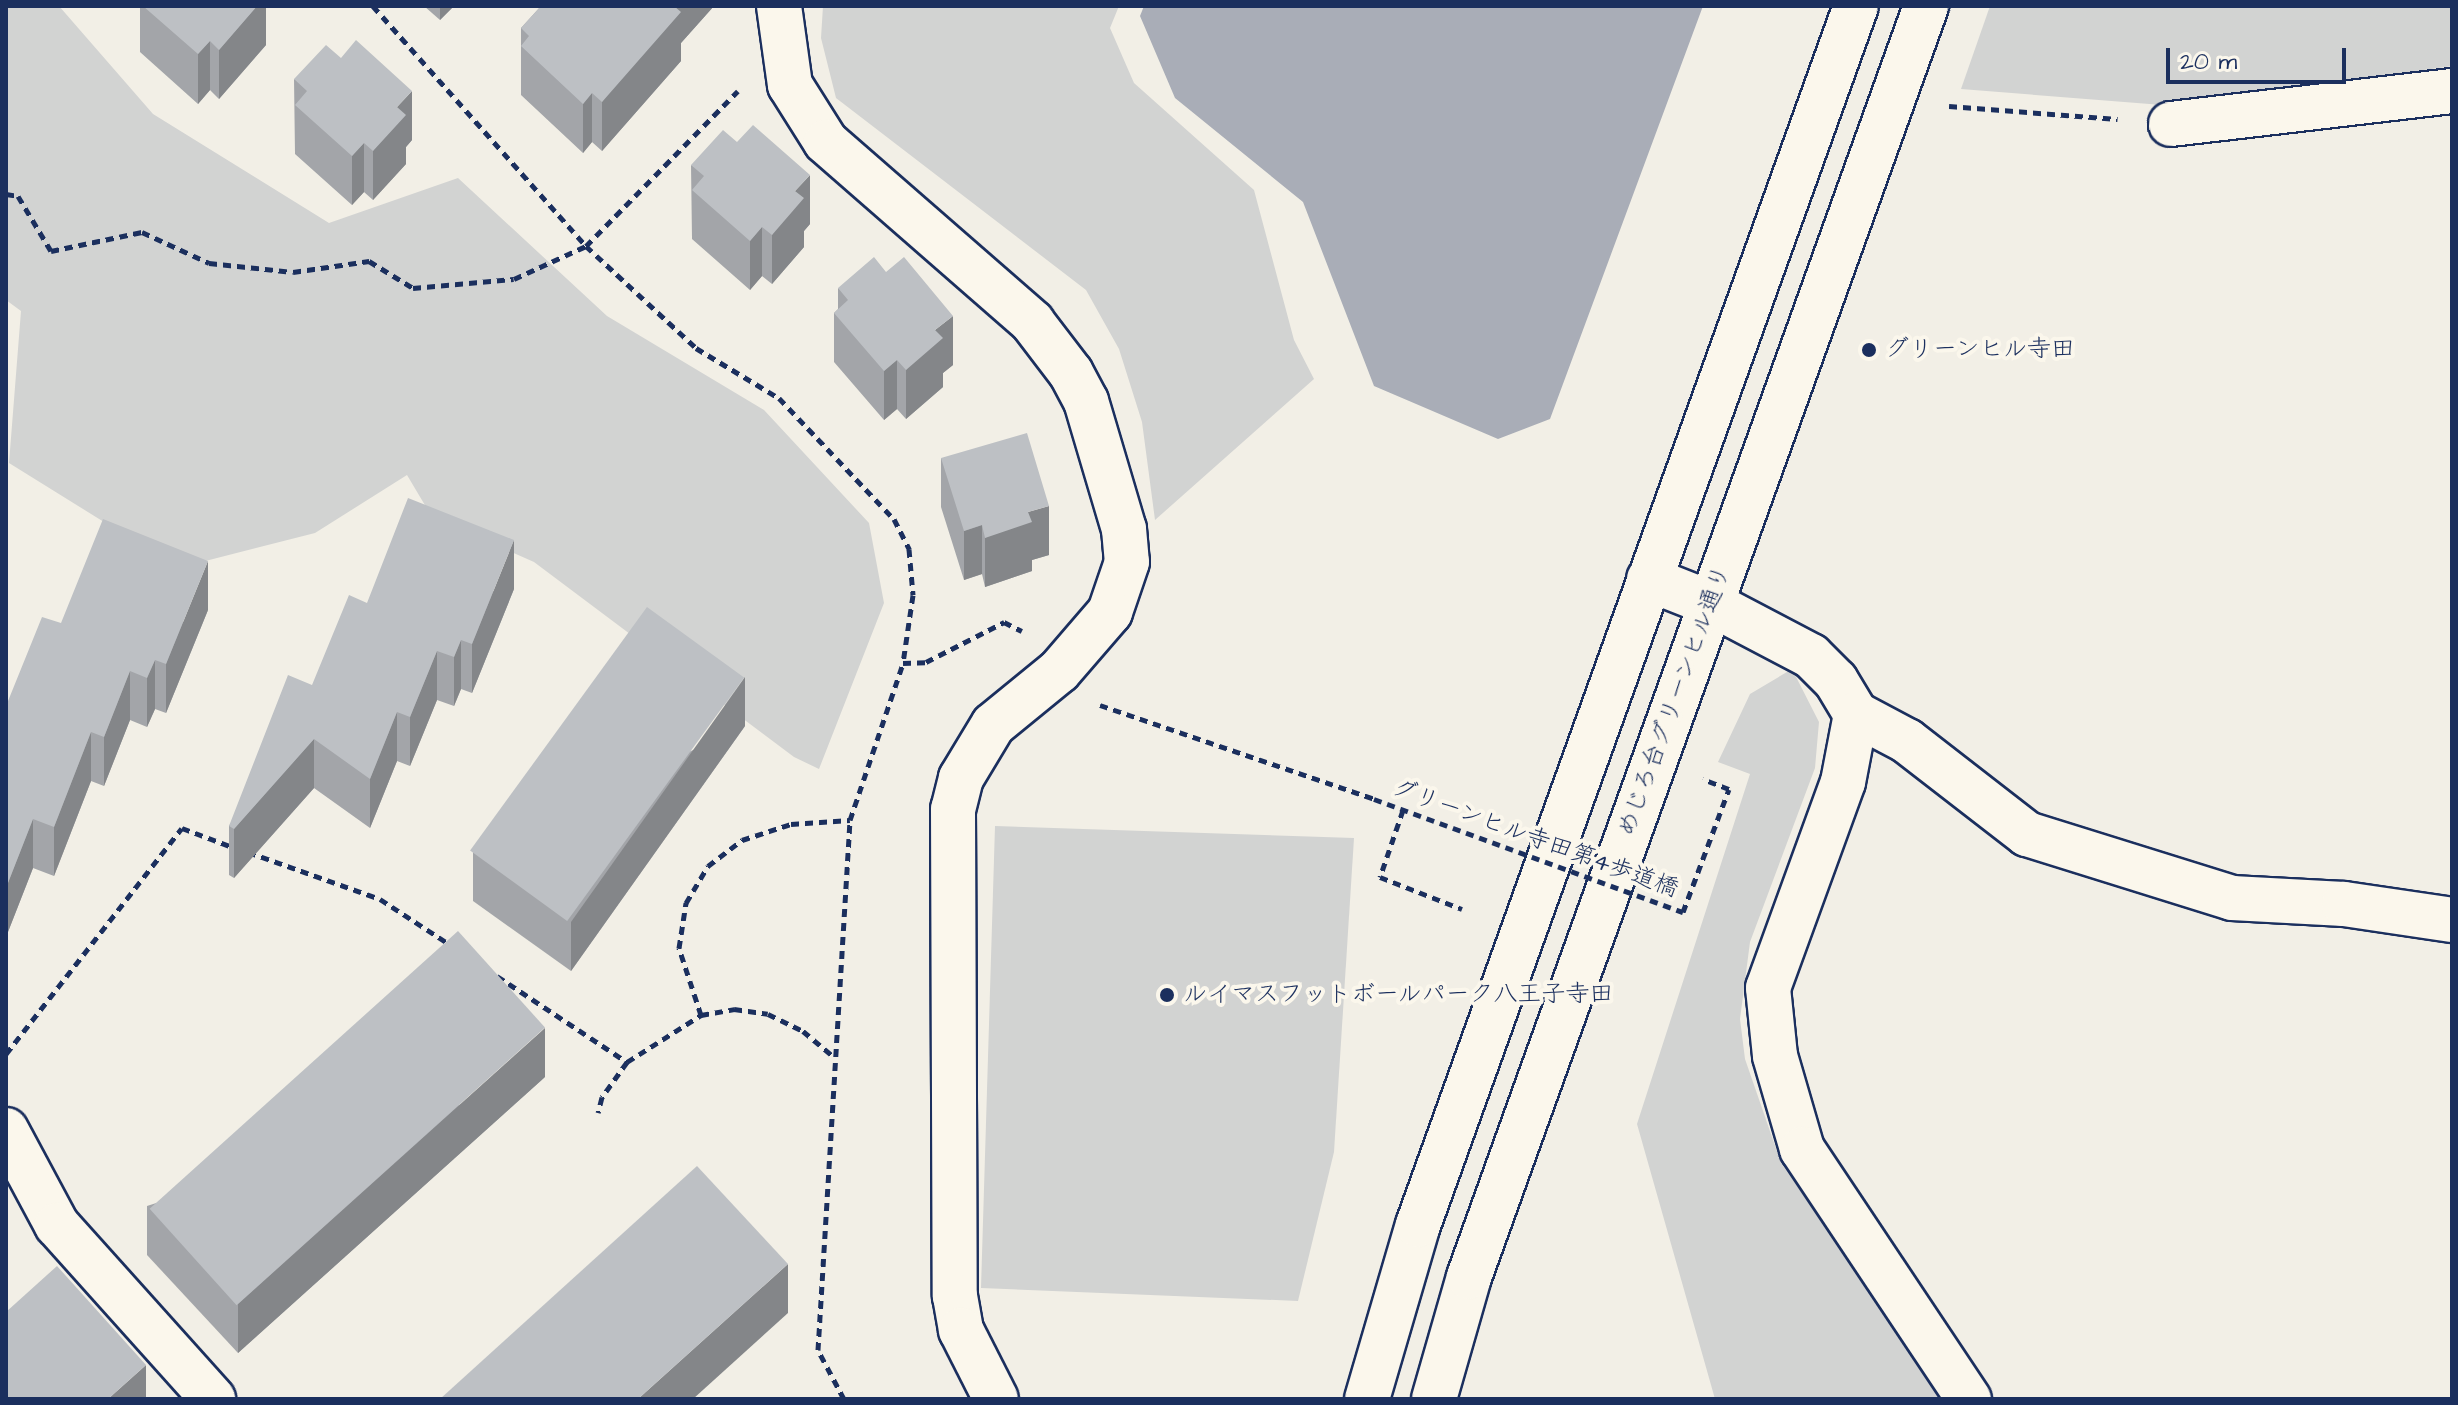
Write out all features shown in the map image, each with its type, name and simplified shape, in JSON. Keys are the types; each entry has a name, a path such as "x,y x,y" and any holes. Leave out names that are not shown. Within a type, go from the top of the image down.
{"street":[{"path":"1367,1399 1418,1225 1856,6"},
{"name":"めじろ台グリーンヒル通り","path":"1434,1399 1469,1277 1926,6"},
{"path":"781,26 790,85 826,142 1032,322 1071,373 1086,401 1124,529 1127,562 1110,612 1059,671 993,725 961,778 953,809 955,1296 961,1330 996,1399"},
{"path":"2171,124 2452,91"},
{"path":"1649,579 1710,603 1811,656 1836,681 1856,714 1907,741 2027,834 2232,898 2344,904 2452,920"},
{"path":"1856,714 1843,782 1768,988 1775,1056 1802,1149 1969,1399"},
{"path":"6,1130 57,1225 213,1399"}],"path":[{"path":"373,6 586,246 696,348 779,398 894,519 909,549 913,595 903,663 850,820 833,1056 818,1350 844,1399"},
{"path":"6,194 18,196 51,251 142,232 209,263 293,272 369,261 413,288 514,279 586,246 781,26"},
{"path":"1939,105 2171,124"},
{"path":"903,663 926,662 1004,622 1029,634"},
{"name":"グリーンヒル寺田第4歩道橋","path":"1088,701 1374,799 1683,912 1729,789 1699,777"},
{"path":"1403,810 1380,877 1462,909"},
{"path":"701,1015 679,948 686,903 708,866 742,840 791,824 850,820"},
{"path":"6,1054 182,828 380,899 458,951"},
{"path":"484,968 627,1062"},
{"path":"598,1113 602,1097 627,1062 701,1015 734,1009 768,1014 803,1031 833,1056"}],"shaded area":[{"path":"6,6 59,6 153,114 329,223 458,178 607,316 764,410 869,523 884,603 819,769 794,757 534,562 432,517 407,475 315,533 178,568 9,463 21,311 6,300"},
{"path":"823,6 1119,6 1110,28 1134,83 1254,190 1294,340 1314,379 1155,520 1142,422 1119,349 1086,290 836,98 821,38"},
{"path":"1144,6 1703,6 1550,419 1498,439 1374,386 1303,202 1175,98 1140,16"},
{"path":"1990,6 2452,6 2452,66 2175,106 1961,89"},
{"path":"1792,669 1819,722 1815,768 1750,942 1740,1019 1745,1059 1781,1163 1945,1399 1715,1399 1637,1124 1750,774 1718,762 1750,694"},
{"name":"ルイマスフットボールパーク八王子寺田","path":"995,826 1354,838 1334,1152 1298,1301 981,1288"}],"building":[{"path":"143,6 257,6 219,50 210,41 198,54"},
{"path":"541,6 674,6 681,12 602,102 592,93 583,104 521,46 529,36 521,28"},
{"path":"356,40 412,91 397,107 406,115 373,151 364,143 352,156 295,105 307,91 294,79 326,45 341,58"},
{"path":"753,125 810,175 795,191 804,198 772,235 762,227 750,241 692,190 704,176 691,165 723,130 737,142"},
{"path":"874,257 886,272 904,257 953,316 935,330 943,338 906,370 897,360 884,371 834,313 848,300 838,288"},
{"path":"1027,433 1049,506 1028,512 1032,522 985,538 982,525 964,531 941,458"},
{"path":"408,498 514,540 472,644 461,640 454,657 437,651 410,717 397,712 370,779 314,739 234,829 229,826 288,675 312,685 349,595 367,603"},
{"path":"103,519 208,561 166,664 155,660 147,678 130,671 104,737 91,732 54,827 33,819 6,888 6,706 42,617 61,623"},
{"path":"647,607 744,678 567,921 470,851"},
{"path":"458,931 545,1028 237,1305 150,1209"},
{"path":"697,1166 788,1264 638,1399 440,1399"},
{"path":"57,1266 146,1365 108,1399 6,1399 6,1312"}],"place":[{"name":"グリーンヒル寺田","path":"1869,350"},
{"name":"ルイマスフットボールパーク八王子寺田","path":"1167,995"}]}
